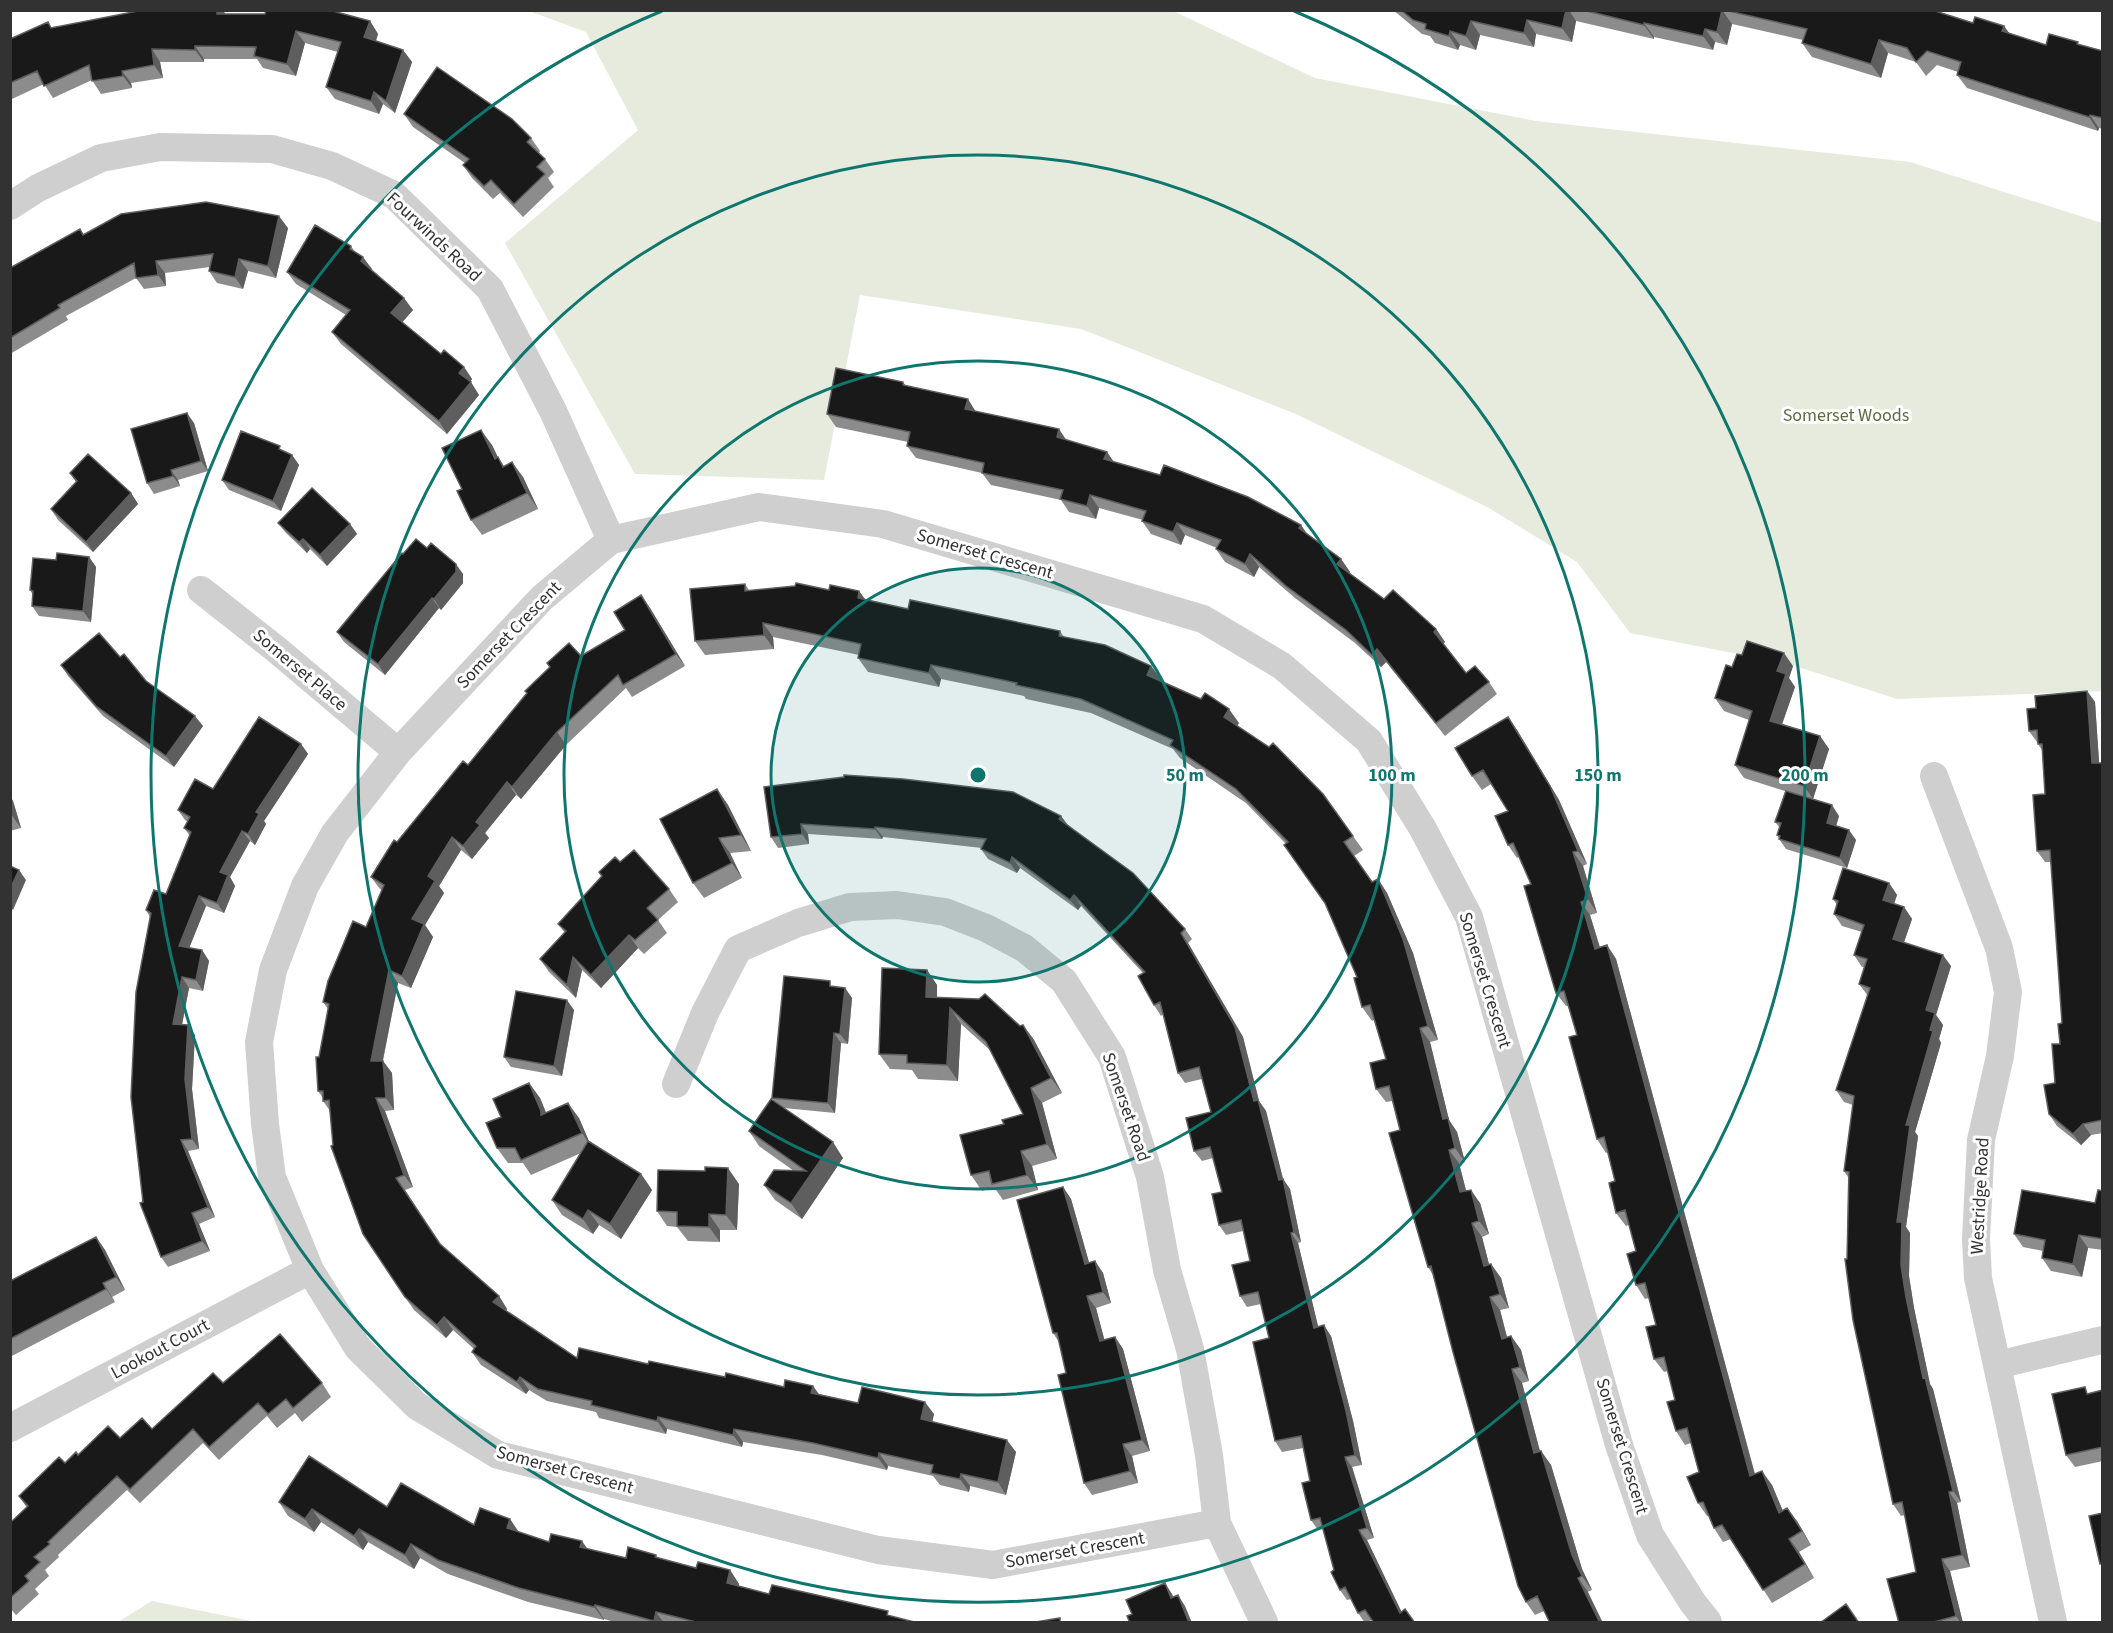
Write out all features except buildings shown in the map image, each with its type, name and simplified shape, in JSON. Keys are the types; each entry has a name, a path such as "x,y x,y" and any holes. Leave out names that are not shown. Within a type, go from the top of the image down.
{"street":[{"name":"Fourwinds Road","path":"10,206 38,188 101,158 160,147 272,149 332,166 394,195 490,289 553,411 611,540"},
{"name":"Somerset Crescent","path":"1217,1524 993,1565 878,1550 498,1455 417,1406 358,1348 310,1270 272,1177 265,1124 259,1042 273,970 305,886 335,833 398,752 542,598 611,540 759,507 883,524 1203,619 1282,666 1369,741 1423,829 1469,917 1619,1445 1650,1535 1692,1603 1708,1623"},
{"name":"Somerset Place","path":"201,590 277,650 398,752"},
{"name":"Westridge Road","path":"1934,776 1999,948 2008,992 2000,1056 1981,1140 1976,1239 1978,1278 2053,1623"},
{"name":"Somerset Road","path":"676,1084 705,1013 738,949 798,923 850,907 897,905 945,912 986,928 1024,948 1064,981 1112,1057 1149,1177 1167,1270 1190,1349 1209,1455 1217,1524 1264,1623"},
{"name":"Lookout Court","path":"10,1428 310,1270"},
{"path":"1997,1365 2103,1340"}],"green space":[{"name":"Somerset Woods","path":"529,11 1173,11 1315,78 1536,121 1910,162 2102,223 2102,691 1897,699 1789,664 1630,633 1577,562 1489,508 1296,414 1081,329 860,295 824,480 635,474 505,243 638,130 586,32"},
{"path":"152,1601 256,1622 118,1622"}]}
